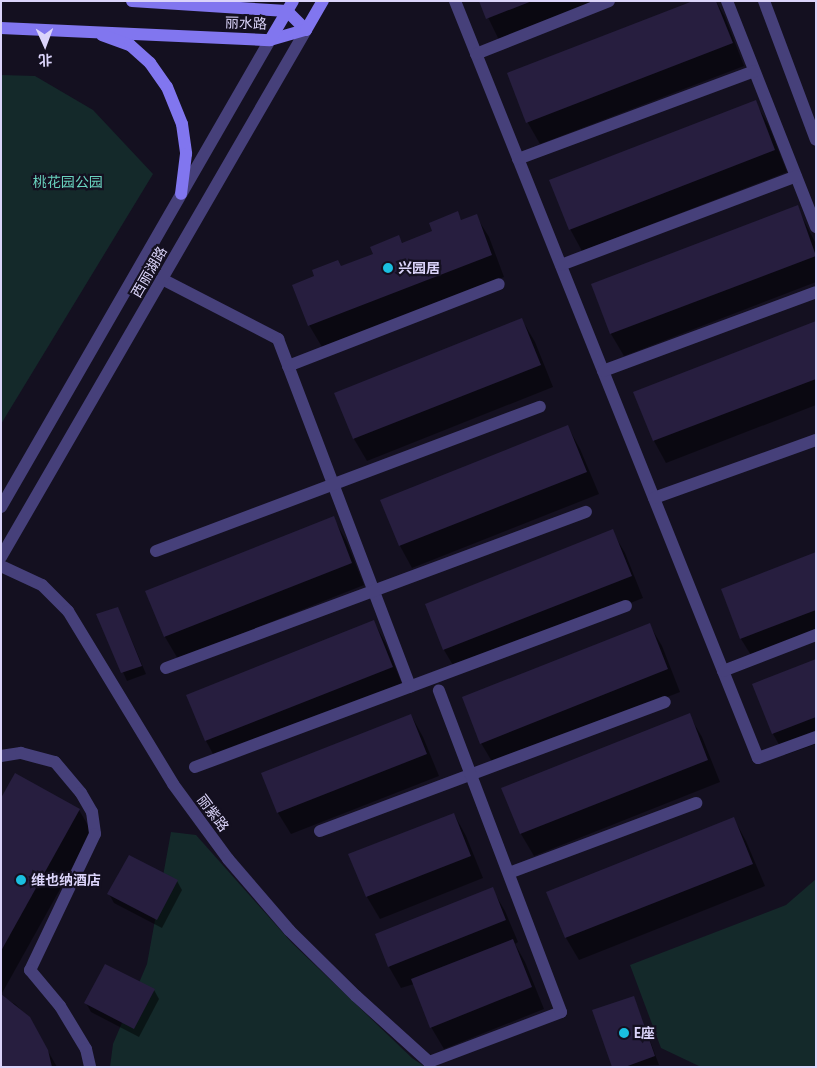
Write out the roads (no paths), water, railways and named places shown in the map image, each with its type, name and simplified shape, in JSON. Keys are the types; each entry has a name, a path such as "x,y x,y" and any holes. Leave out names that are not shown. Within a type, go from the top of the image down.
{"main road":[{"name":"丽水路","path":"1,28 270,40 306,30 290,6 132,1"},
{"name":"西丽湖路","path":"306,30 323,1"},
{"name":"西丽湖路","path":"270,40 290,6"},
{"path":"92,31 130,46 150,63 167,87 182,124 186,154 181,194"}],"street":[{"path":"455,1 758,758 816,737"},
{"path":"476,54 609,1"},
{"path":"727,1 816,227"},
{"path":"764,1 816,140"},
{"name":"西丽湖路","path":"1,557 306,30"},
{"name":"西丽湖路","path":"1,507 270,40"},
{"path":"518,159 754,70"},
{"path":"561,265 796,176"},
{"path":"162,279 278,339 410,687"},
{"path":"288,366 499,284"},
{"path":"603,371 816,292"},
{"path":"156,551 540,407"},
{"path":"654,498 816,440"},
{"path":"166,668 586,512"},
{"name":"丽紫路","path":"1,566 42,585 68,610 173,784 228,860 289,930 356,996 434,1064"},
{"path":"195,767 626,606"},
{"path":"723,671 816,635"},
{"path":"434,1064 561,1012 439,690"},
{"path":"320,831 665,702"},
{"path":"1,756 21,753 55,762 81,793 92,812 95,834 30,970 60,1006 86,1049 90,1067"},
{"path":"509,873 696,803"}],"place":[{"name":"兴园居","path":"388,268"},
{"name":"维也纳酒店","path":"21,880"},
{"name":"E座","path":"624,1033"}],"park label":[{"name":"桃花园公园","path":"68,182"}]}
